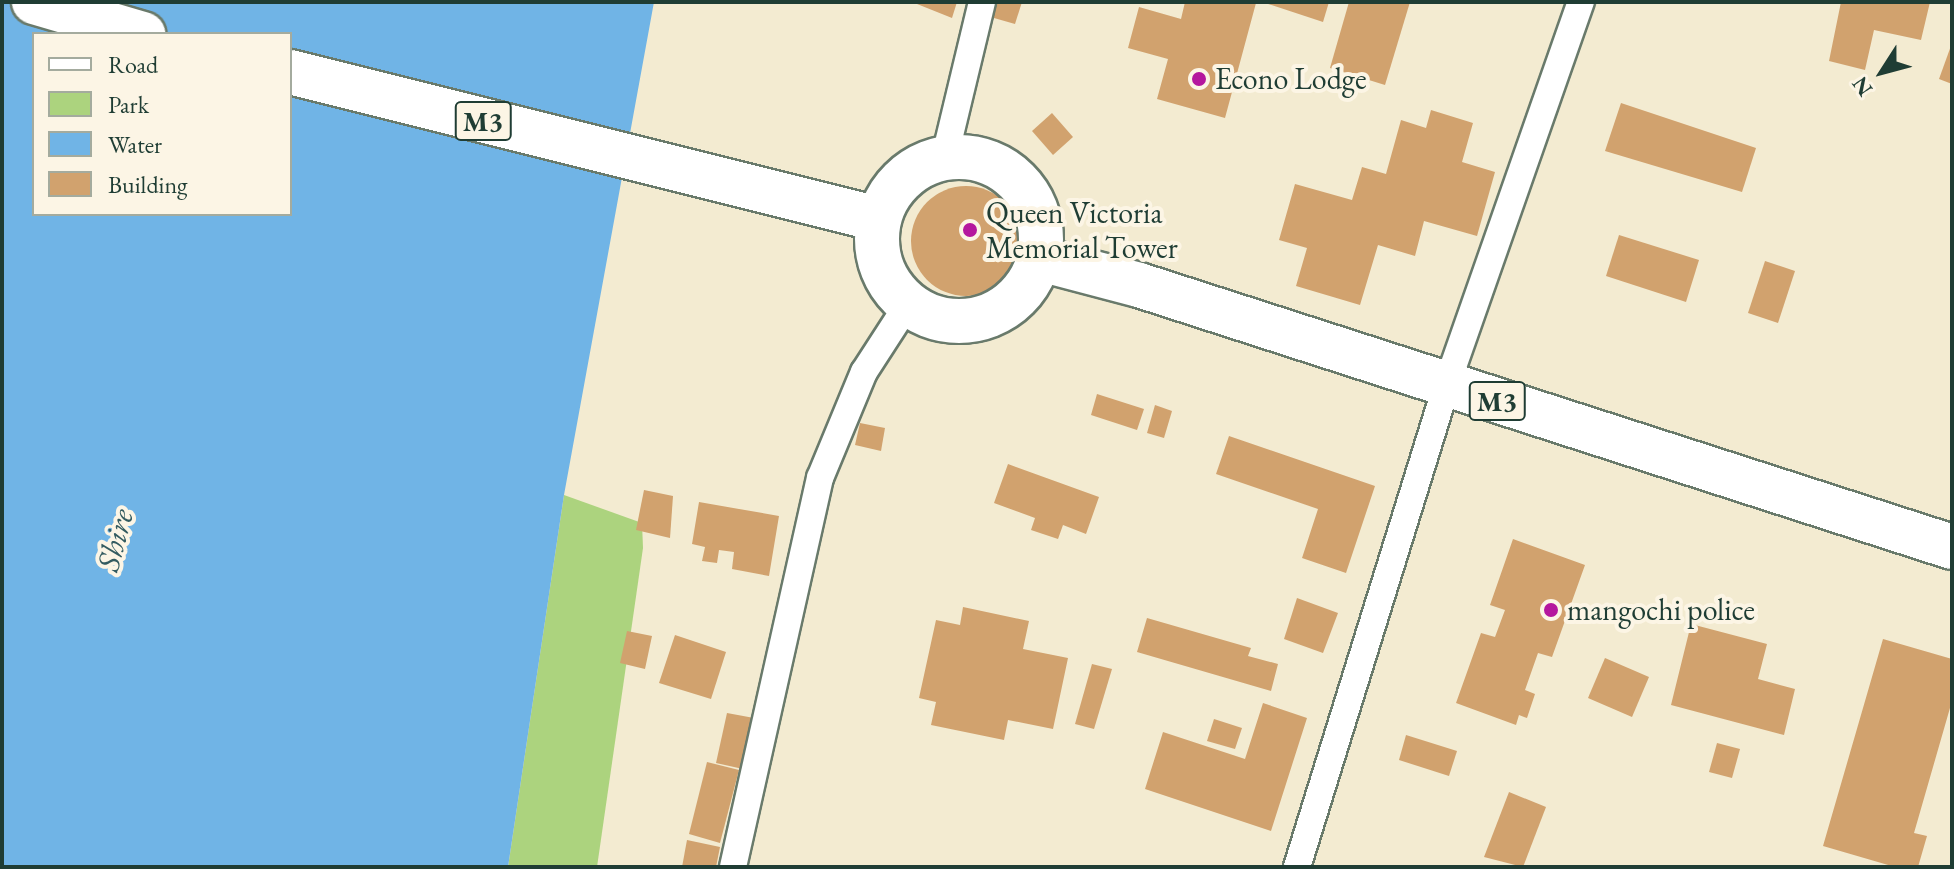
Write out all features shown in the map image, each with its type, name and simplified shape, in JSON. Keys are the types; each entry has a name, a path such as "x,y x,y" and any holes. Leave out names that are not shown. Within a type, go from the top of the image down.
{"highway":[{"path":"34,2 136,32"},
{"name":"M3","path":"292,73 878,219"},
{"path":"945,156 978,158 1008,171 1030,196 1041,226 1040,259 1017,299 975,321 928,316 908,304 882,266 878,219 892,190 907,175 945,156"},
{"name":"M3","path":"1040,259 1139,285 1952,547"}],"street":[{"path":"945,156 982,2"},
{"path":"1297,867 1447,384 1581,2"},
{"path":"733,867 820,478 864,372 908,304"}],"green space":[{"path":"564,495 642,523 643,548 597,867 508,867"}],"water":[{"name":"Shire","path":"2,2 654,2 564,495 508,867 2,867"}],"building":[{"path":"912,2 957,2 952,18"},
{"path":"991,2 1022,2 1015,24 987,16"},
{"name":"Econo Lodge","path":"1185,2 1256,3 1225,118 1157,99 1168,59 1128,48 1139,7 1181,19"},
{"path":"1262,2 1329,2 1323,22"},
{"path":"1349,2 1410,2 1385,85 1330,68"},
{"path":"1841,2 1930,2 1921,40 1874,30 1865,70 1829,61"},
{"path":"1952,43 1952,84 1939,79"},
{"path":"1621,103 1756,148 1742,192 1605,151"},
{"path":"1431,110 1473,123 1462,162 1495,172 1477,236 1424,221 1415,256 1378,245 1360,305 1296,286 1307,248 1279,240 1295,184 1352,200 1362,167 1386,174 1401,120 1426,128"},
{"path":"1052,113 1073,137 1053,155 1032,131"},
{"path":"966,186 987,190 1005,202 1017,220 1021,241 1017,262 1005,280 987,292 966,296 945,292 927,280 915,262 911,241 915,220 927,202 945,190"},
{"path":"1619,235 1699,260 1686,302 1606,276"},
{"path":"1765,261 1795,271 1778,323 1748,313"},
{"path":"1097,394 1144,409 1137,430 1091,415"},
{"path":"1155,405 1172,411 1164,438 1147,433"},
{"path":"860,423 885,428 881,451 855,445"},
{"path":"1229,436 1375,486 1346,573 1302,558 1318,509 1216,474"},
{"path":"1008,464 1099,497 1086,534 1063,525 1058,539 1031,530 1035,518 994,503"},
{"path":"644,490 673,496 670,538 636,530"},
{"path":"699,502 779,516 769,576 732,569 734,552 719,550 717,563 702,561 705,547 692,544"},
{"path":"1513,539 1585,565 1552,657 1538,653 1525,690 1535,694 1527,718 1519,715 1516,725 1456,703 1481,633 1495,637 1505,610 1490,605"},
{"path":"1297,598 1338,613 1323,653 1284,639"},
{"path":"963,607 1029,621 1023,649 1068,658 1053,729 1008,720 1004,740 931,725 936,702 919,698 936,620 960,625"},
{"path":"1147,618 1251,648 1248,656 1278,664 1271,691 1137,652"},
{"path":"1691,624 1767,644 1758,679 1795,689 1784,735 1671,705"},
{"path":"627,631 652,636 645,669 620,663"},
{"path":"675,635 726,652 711,699 659,683"},
{"path":"1883,639 1952,659 1952,701 1914,833 1927,836 1918,867 1895,867 1823,846"},
{"path":"1605,658 1649,677 1632,717 1588,698"},
{"path":"1092,664 1112,669 1094,729 1075,724"},
{"path":"1263,703 1307,718 1271,831 1145,789 1163,732 1245,759"},
{"path":"727,713 754,718 743,769 716,763"},
{"path":"1214,719 1242,728 1235,749 1207,741"},
{"path":"1406,735 1457,751 1449,776 1399,760"},
{"path":"1717,743 1740,749 1732,778 1709,772"},
{"path":"707,762 739,770 720,843 689,834"},
{"path":"1509,792 1546,807 1523,867 1484,857"},
{"path":"687,840 720,847 716,867 682,867"}],"place":[{"name":"Econo Lodge","path":"1199,79"},
{"name":"Queen Victoria Memorial Tower","path":"970,230"},
{"name":"mangochi police","path":"1551,610"}]}
